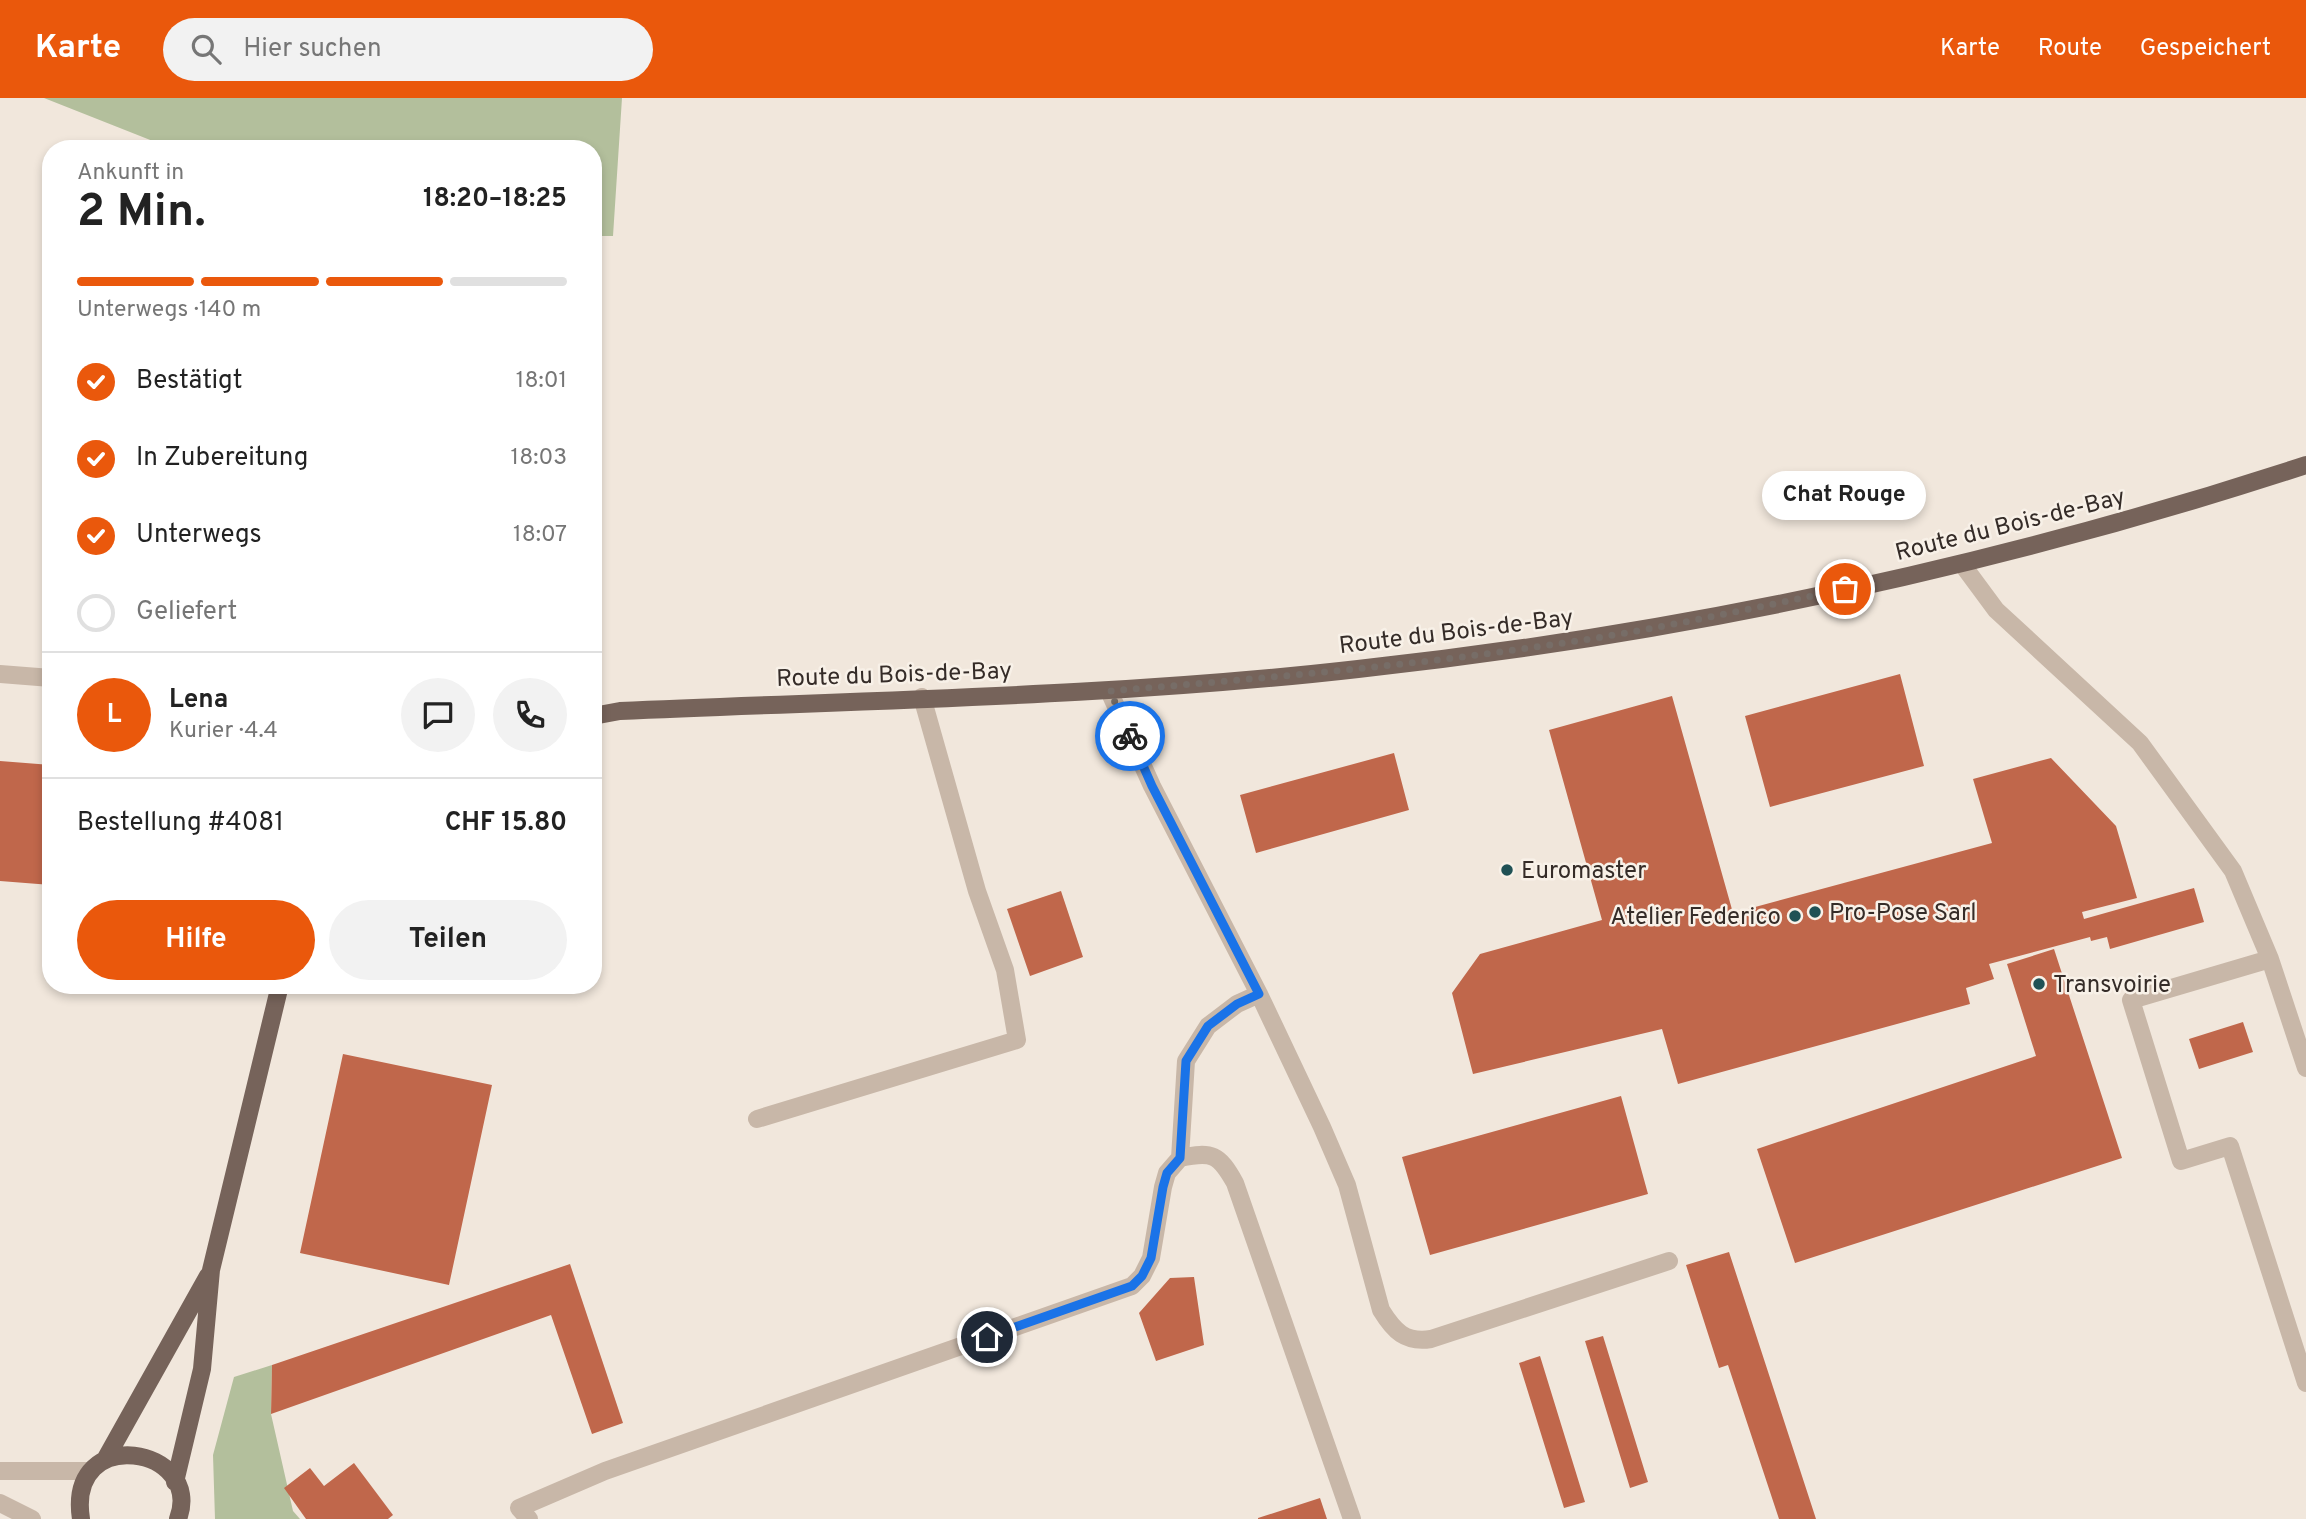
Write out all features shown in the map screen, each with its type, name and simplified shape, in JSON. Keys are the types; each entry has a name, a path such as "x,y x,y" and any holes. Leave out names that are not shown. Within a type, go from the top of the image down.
{"main road":[{"name":"Route du Bois-de-Bay","path":"602,714 620,711 922,697 1110,691 1358,669 1544,646 1721,615 2056,542 2306,465"},
{"path":"175,1482 202,1368 211,1270 278,994"},
{"path":"81,1519 79,1503 82,1486 98,1465 211,1270"},
{"path":"98,1465 131,1453 145,1456 168,1471 175,1482 180,1497 180,1517"}],"street":[{"path":"1962,564 1996,610 2140,743 2233,871 2270,959 2306,1068"},
{"path":"0,674 42,677"},
{"path":"1110,691 1152,786 1259,994 1347,1185 1381,1310 1390,1325 1403,1337 1415,1341 1431,1339 1669,1261"},
{"path":"757,1119 1017,1040 1005,970 978,891 922,697"},
{"path":"2270,959 2131,1000 2181,1161 2230,1146 2306,1383"},
{"path":"529,1519 519,1508 605,1471 1132,1286 1142,1276 1151,1258 1167,1173 1180,1158 1186,1061 1194,1044 1208,1026 1224,1012 1259,994"},
{"path":"1180,1158 1200,1154 1213,1156 1224,1164 1235,1182 1353,1519"},
{"path":"0,1471 98,1465"},
{"path":"0,1503 32,1519"}],"green space":[{"path":"44,98 622,98 613,236 602,236 602,140 150,140"},
{"path":"272,1365 271,1414 293,1511 300,1519 215,1519 213,1455 234,1377"}],"building":[{"path":"1900,674 1924,766 1770,807 1745,716"},
{"path":"1672,696 1733,913 1992,843 1973,779 2051,758 2116,826 2137,898 2082,912 2084,919 2194,888 2204,922 2110,949 2107,937 2091,941 2090,937 1989,964 1994,979 1966,988 1970,1004 1678,1084 1662,1029 1473,1074 1452,993 1480,954 1602,920 1549,730"},
{"path":"1394,753 1409,810 1256,853 1240,795"},
{"path":"0,761 42,764 42,884 0,881"},
{"path":"1061,891 1083,957 1030,976 1007,909"},
{"path":"2054,949 2122,1158 1795,1263 1757,1149 2036,1056 2007,964"},
{"path":"2243,1022 2253,1052 2199,1069 2189,1039"},
{"path":"343,1054 492,1085 449,1285 300,1253"},
{"path":"1621,1096 1648,1194 1430,1255 1402,1157"},
{"path":"1729,1252 1816,1519 1779,1519 1728,1365 1719,1368 1686,1265"},
{"path":"570,1264 623,1423 592,1434 551,1315 271,1414 272,1365"},
{"path":"1194,1277 1204,1345 1156,1361 1139,1313 1170,1278"},
{"path":"1603,1336 1648,1482 1630,1488 1585,1341"},
{"path":"1540,1356 1585,1502 1564,1508 1519,1363"},
{"path":"354,1463 393,1515 388,1519 306,1519 284,1488 310,1468 324,1486"},
{"path":"1320,1498 1327,1519 1258,1519 1258,1518"}],"way so far":[{"path":"1130,736 1110,691 1358,669 1544,646 1721,615 1845,589"}],"place":[{"name":"Chat Rouge","path":"1845,589"},
{"name":"Euromaster","path":"1507,870"},
{"name":"Pro-Pose Sarl","path":"1815,912"},
{"name":"Atelier Federico","path":"1795,916"},
{"name":"Transvoirie","path":"2039,984"}],"route":[{"path":"987,1337 1132,1286 1142,1276 1155,1244 1167,1173 1180,1158 1186,1061 1194,1044 1208,1026 1224,1012 1259,994 1152,786 1130,736"}]}
